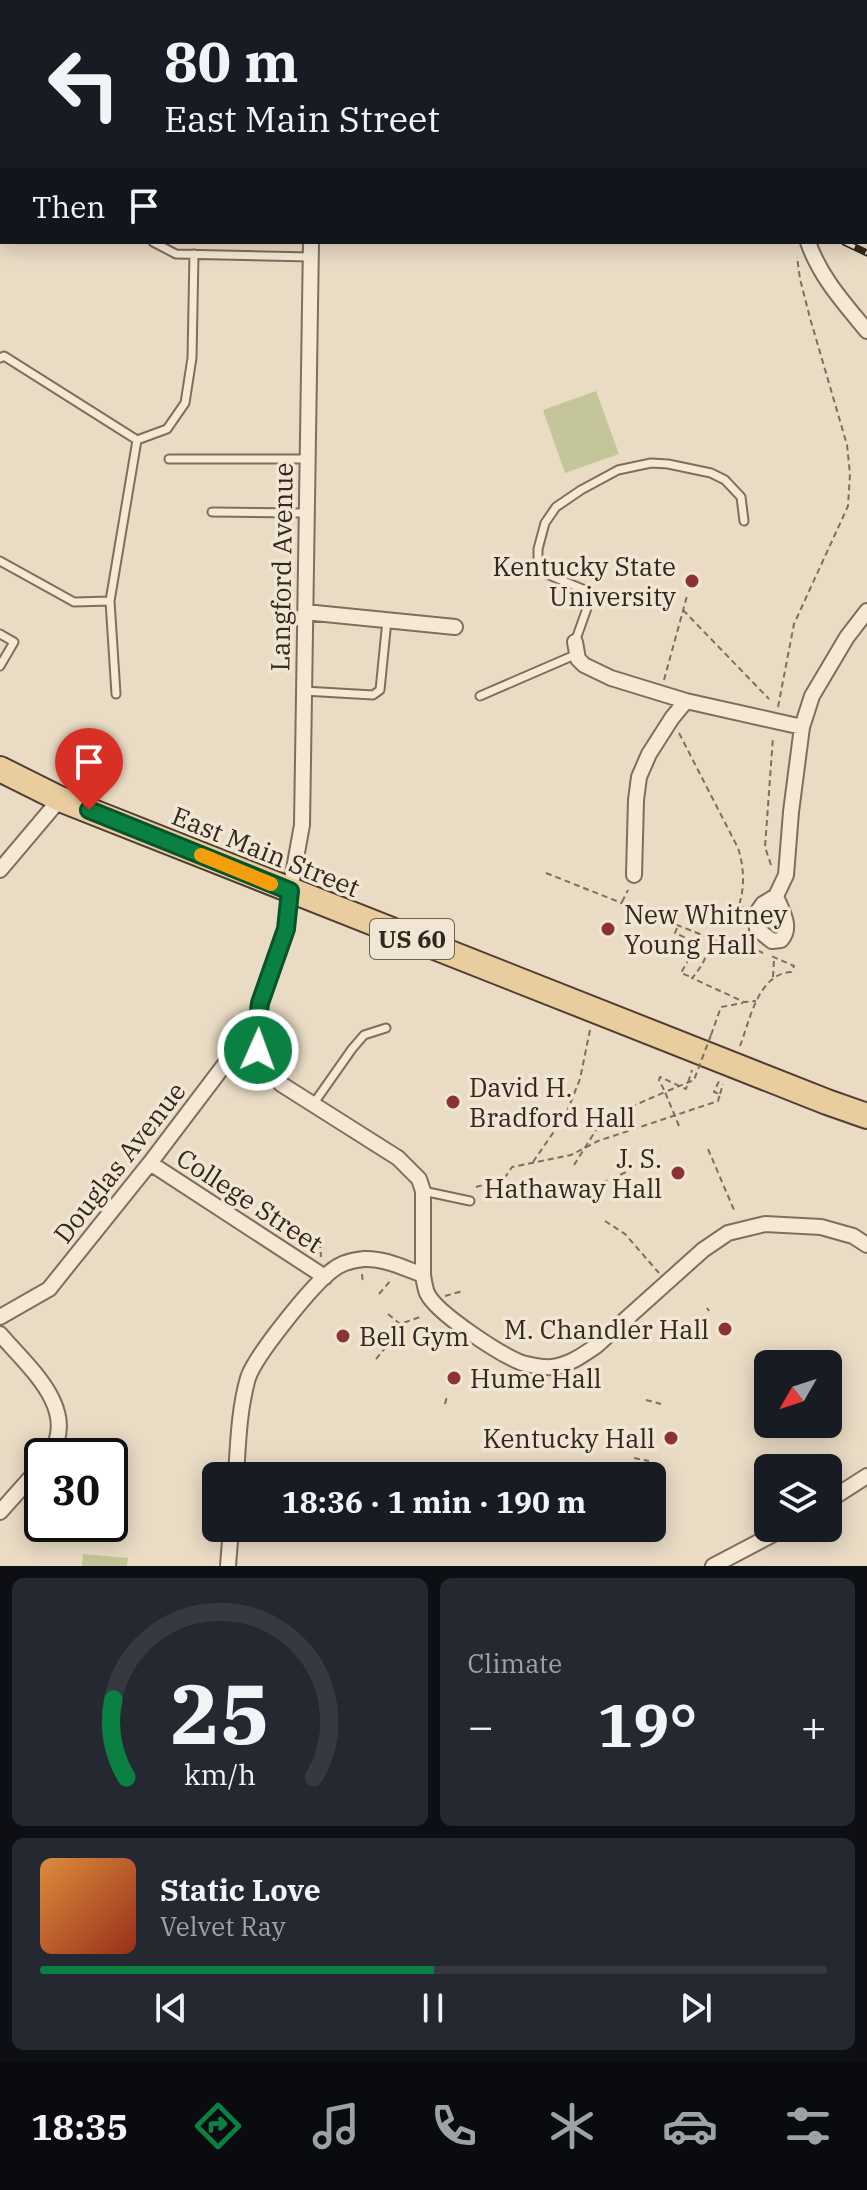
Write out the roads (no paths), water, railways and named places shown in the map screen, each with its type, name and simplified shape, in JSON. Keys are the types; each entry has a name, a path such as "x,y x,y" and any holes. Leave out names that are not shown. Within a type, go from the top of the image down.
{"main road":[{"name":"East Main Street","path":"0,769 60,799 867,1116"},
{"name":"East Main Street","path":"827,1102 867,1126"}],"street":[{"path":"809,244 829,286 867,331"},
{"name":"Langford Avenue","path":"290,891 302,825 311,249"},
{"path":"776,896 787,931 781,940 772,941 753,920 763,904 776,896 786,875 802,727 812,696 847,637 867,611"},
{"path":"305,612 455,627"},
{"path":"576,648 584,665 594,671 686,701 802,727"},
{"path":"634,875 639,777 649,754 686,701"},
{"path":"0,870 60,799"},
{"path":"290,891 286,929 260,1003 258,1050 268,1070 281,1084 398,1158 419,1179 423,1191 423,1275 427,1294 439,1308 497,1350 522,1363 549,1368 580,1358 703,1250 728,1233 765,1224 821,1227 853,1236 867,1245"},
{"name":"Douglas Avenue","path":"0,1317 49,1289 225,1064 246,1052 258,1050"},
{"name":"College Street","path":"150,1163 323,1272"},
{"path":"237,1462 248,1377 256,1361 323,1272 348,1261 364,1259 381,1260 423,1275"},
{"path":"0,1334 48,1391 59,1415 58,1438"},
{"path":"842,1492 867,1476"},
{"path":"0,1512 24,1485"},
{"path":"228,1566 230,1542"},
{"path":"713,1566 758,1542"}],"lane":[{"path":"157,244 176,254 311,249"},
{"path":"137,440 167,429 185,403 192,358 194,254"},
{"path":"0,358 4,356 137,440"},
{"path":"116,694 110,601 137,440"},
{"path":"169,459 307,459"},
{"path":"480,696 576,648 590,592 544,573 538,563 538,549 545,523 556,507 581,490 618,470 651,463 668,464 711,473 725,480 741,497 744,521"},
{"path":"212,512 306,513"},
{"path":"0,561 74,602 110,601"},
{"path":"304,691 373,695 380,690 387,620"},
{"path":"0,634 14,642 0,666"},
{"path":"312,1105 364,1035 386,1028"},
{"path":"423,1191 470,1201"}],"railway":[{"path":"848,244 867,253"}],"place":[{"name":"Kentucky State University","path":"692,581"},
{"name":"New Whitney Young Hall","path":"608,929"},
{"name":"David H. Bradford Hall","path":"453,1102"},
{"name":"J. S. Hathaway Hall","path":"678,1173"},
{"name":"M. Chandler Hall","path":"725,1329"},
{"name":"Bell Gym","path":"343,1336"},
{"name":"Hume Hall","path":"454,1378"},
{"name":"Kentucky Hall","path":"671,1438"}]}
